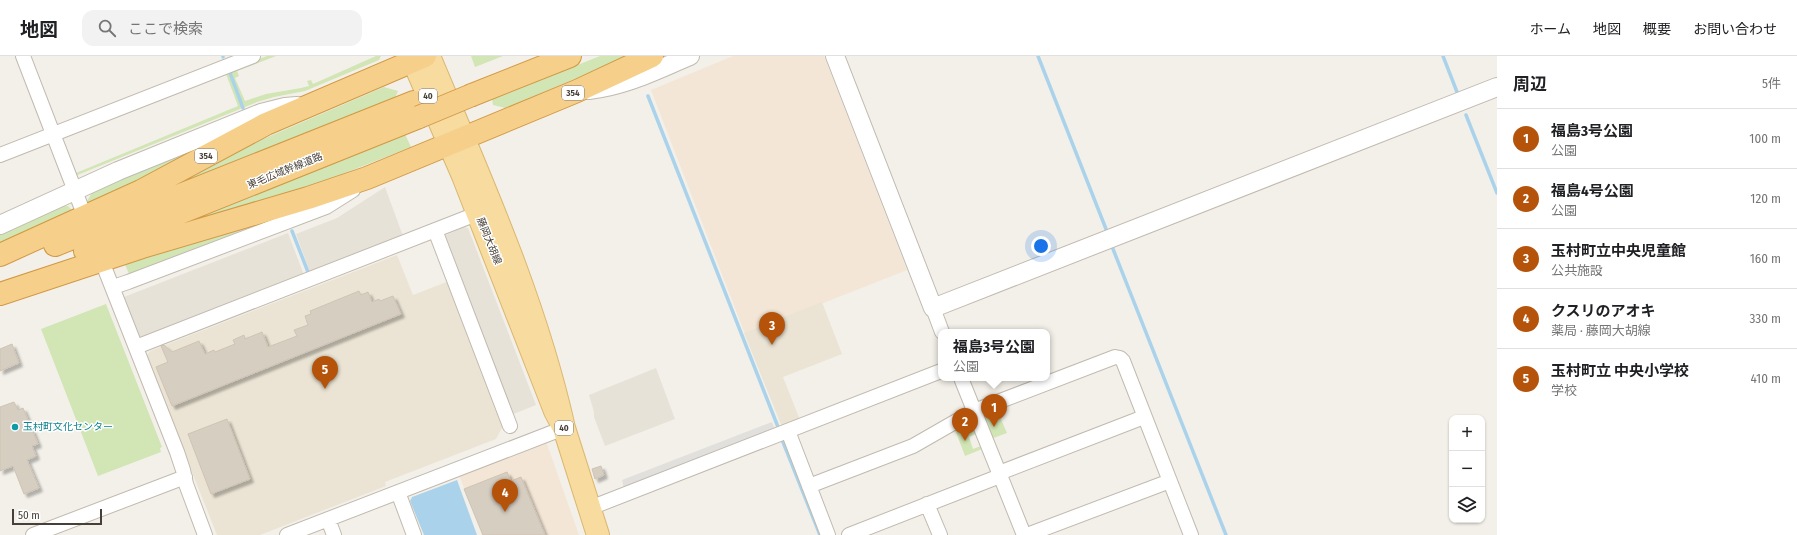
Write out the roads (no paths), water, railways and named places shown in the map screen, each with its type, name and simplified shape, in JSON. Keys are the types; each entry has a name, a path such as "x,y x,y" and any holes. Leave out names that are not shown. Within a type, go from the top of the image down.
{"highway":[{"name":"東毛広域幹線道路","path":"469,88 531,56"},
{"name":"東毛広域幹線道路","path":"0,267 469,88 570,56"},
{"name":"354","path":"0,294 142,247 308,198 367,178 450,142 613,76 652,56"},
{"name":"354","path":"0,255 141,191 266,124 424,59"},
{"name":"東毛広域幹線道路","path":"0,285 416,109"}],"main road":[{"name":"藤岡大胡線","path":"424,59 450,142 486,210 513,256 533,317 564,428 598,535"},
{"name":"藤岡大胡線","path":"486,210 531,345 564,428"}],"street":[{"path":"23,56 82,209"},
{"path":"0,155 253,56"},
{"path":"577,91 620,85 690,56"},
{"path":"835,56 941,329"},
{"path":"933,308 1497,87"},
{"path":"0,225 118,171 266,111 285,107 306,108"},
{"path":"113,286 128,282 326,206 349,193 367,178"},
{"path":"136,347 486,210"},
{"path":"434,230 510,426"},
{"path":"104,264 177,452 205,535"},
{"path":"809,486 913,446 974,411 1115,357 1120,358 1123,361 1191,535"},
{"path":"590,508 938,372"},
{"path":"962,381 1024,535"},
{"path":"849,535 1144,416"},
{"path":"287,535 564,428"},
{"path":"788,431 828,535"},
{"path":"33,535 185,478"},
{"path":"1027,535 1170,481"},
{"path":"398,492 414,535"},
{"path":"927,504 940,535"},
{"path":"328,519 334,535"}],"water":[{"path":"457,480 477,535 424,535 410,501 412,497"}],"waterway":[{"path":"1038,56 1106,229"},
{"path":"1443,56 1457,92"},
{"path":"230,73 243,108"},
{"path":"648,96 778,427"},
{"path":"1466,115 1497,193"},
{"path":"292,231 308,272"},
{"path":"1113,249 1226,535"},
{"path":"783,442 820,535"}],"place":[{"name":"玉村町立中央児童館","path":"772,345"},
{"name":"玉村町立 中央小学校","path":"325,389"},
{"name":"玉村町文化センター","path":"15,427"},
{"name":"福島3号公園","path":"994,427"},
{"name":"福島4号公園","path":"965,441"},
{"name":"クスリのアオキ","path":"505,512"}]}
